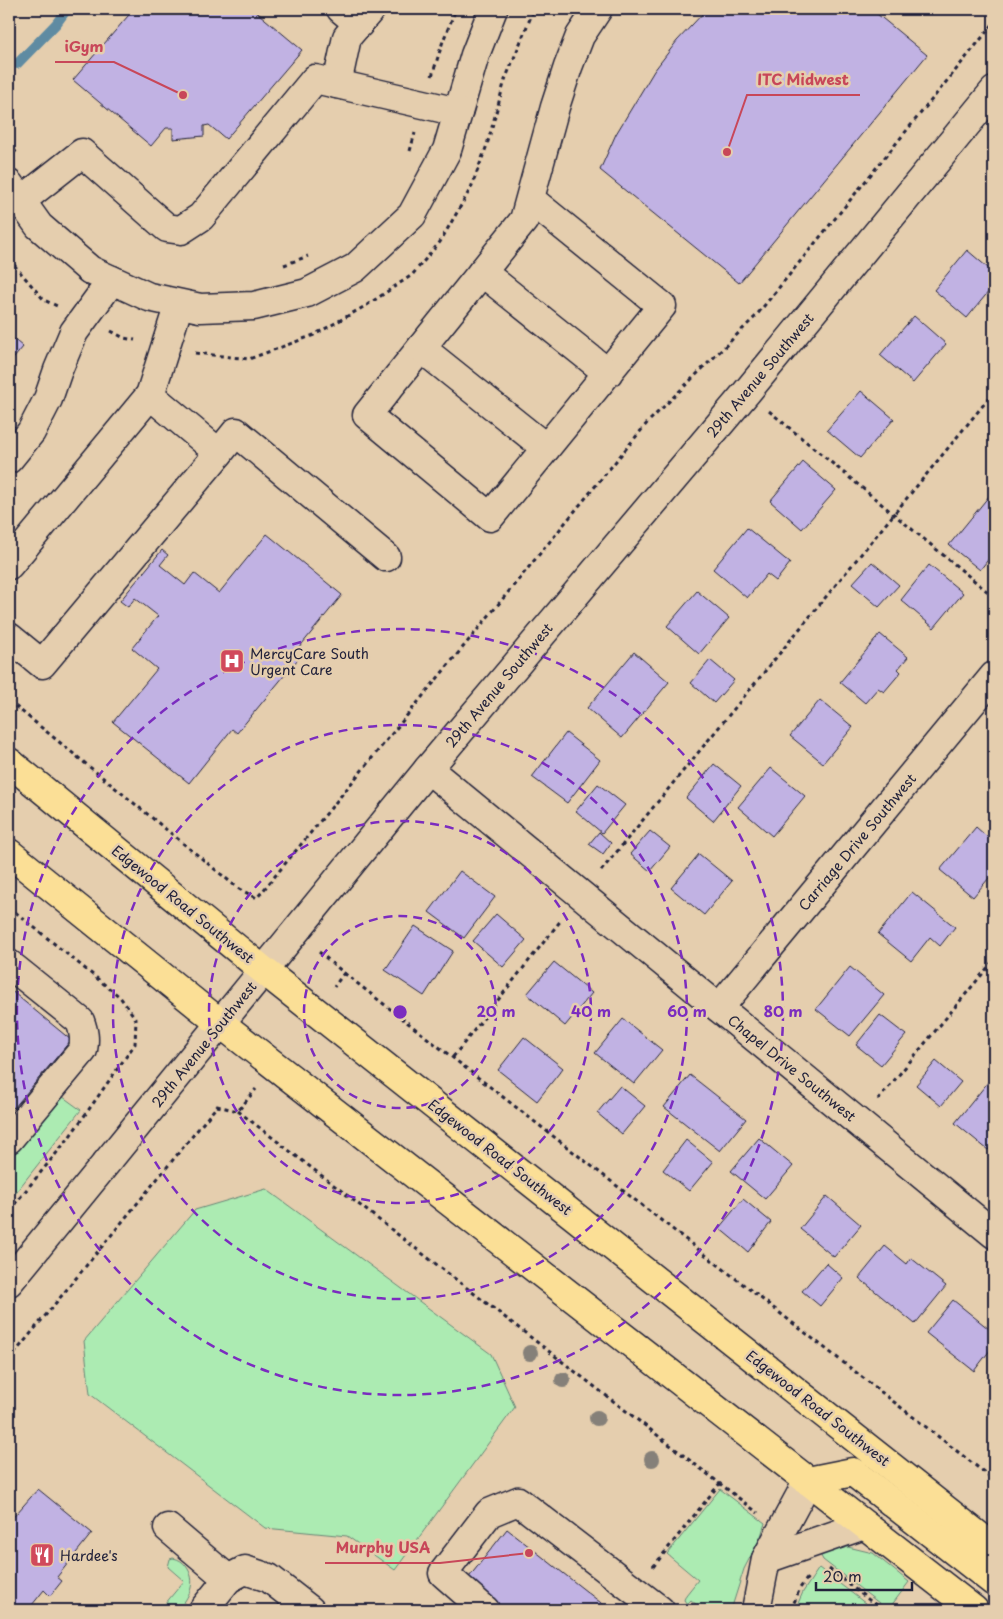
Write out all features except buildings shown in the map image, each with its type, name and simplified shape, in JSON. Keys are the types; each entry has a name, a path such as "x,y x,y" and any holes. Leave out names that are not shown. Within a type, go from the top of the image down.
{"main road":[{"name":"Edgewood Road Southwest","path":"9,762 263,970 994,1548"},
{"path":"9,853 220,1023 974,1610"},
{"path":"808,1481 853,1472 994,1582"}],"street":[{"path":"458,112 315,79 200,216 181,230 167,228 82,153 24,190 39,226 90,270 149,298 200,308 254,306 307,293 355,268 412,215 447,150 475,55 493,9"},
{"path":"530,199 662,306 490,517 367,415 524,220 555,107 568,67 580,36 598,9"},
{"path":"337,84 347,37 357,14"},
{"name":"29th Avenue Southwest","path":"9,1282 428,769 746,393 994,91"},
{"path":"482,272 608,373"},
{"path":"9,459 31,432 48,399 74,332 112,280"},
{"path":"9,565 150,395 179,304"},
{"path":"421,348 546,448"},
{"path":"150,395 218,452"},
{"path":"9,637 42,664 236,432 386,557"},
{"name":"Carriage Drive Southwest","path":"719,1008 994,676"},
{"name":"Chapel Drive Southwest","path":"428,769 994,1234"},
{"path":"9,964 80,1021 85,1041 82,1050 9,1139"},
{"path":"801,1547 808,1481"},
{"path":"485,1610 443,1573 489,1512 518,1501 660,1610"},
{"path":"756,1610 766,1559 864,1525"},
{"path":"168,1528 228,1578"},
{"path":"203,1610 228,1578 245,1570 269,1578 310,1610"}],"path":[{"path":"406,159 443,41 456,9"},
{"path":"9,701 239,889 257,898 648,422 755,317 994,23"},
{"path":"9,143 24,190"},
{"path":"277,268 311,255"},
{"path":"452,1057 581,895 994,392"},
{"path":"746,393 994,597"},
{"path":"320,952 344,973 994,1480"},
{"path":"859,1123 994,960"},
{"path":"330,992 344,973"},
{"path":"238,1111 259,1085"},
{"path":"9,1360 217,1106 238,1111 882,1610"},
{"path":"634,1591 720,1484"},
{"path":"791,1610 800,1588 801,1547"}],"green space":[{"path":"59,1094 81,1110 9,1201 9,1154"},
{"path":"266,1189 491,1354 515,1407 395,1570 347,1536 265,1528 90,1394 84,1341 195,1210"},
{"path":"720,1489 765,1523 761,1536 744,1569 731,1610 696,1610 698,1606 691,1600 687,1604 684,1600 698,1580 667,1554"},
{"path":"848,1547 873,1553 909,1582 888,1610 823,1560 819,1552 830,1548"},
{"path":"173,1558 182,1562 190,1572 191,1589 186,1600 178,1610 160,1610 184,1581 168,1567 170,1559"},
{"path":"819,1568 874,1610 859,1608 857,1610 795,1610 803,1592"}],"waterway":[{"path":"17,64 56,24 67,9"}],"place":[{"name":"iGym","path":"183,95"},
{"name":"ITC Midwest","path":"727,152"},
{"name":"MercyCare South Urgent Care","path":"232,661"},
{"name":"Murphy USA","path":"529,1553"},
{"name":"Hardee's","path":"42,1555"}]}
